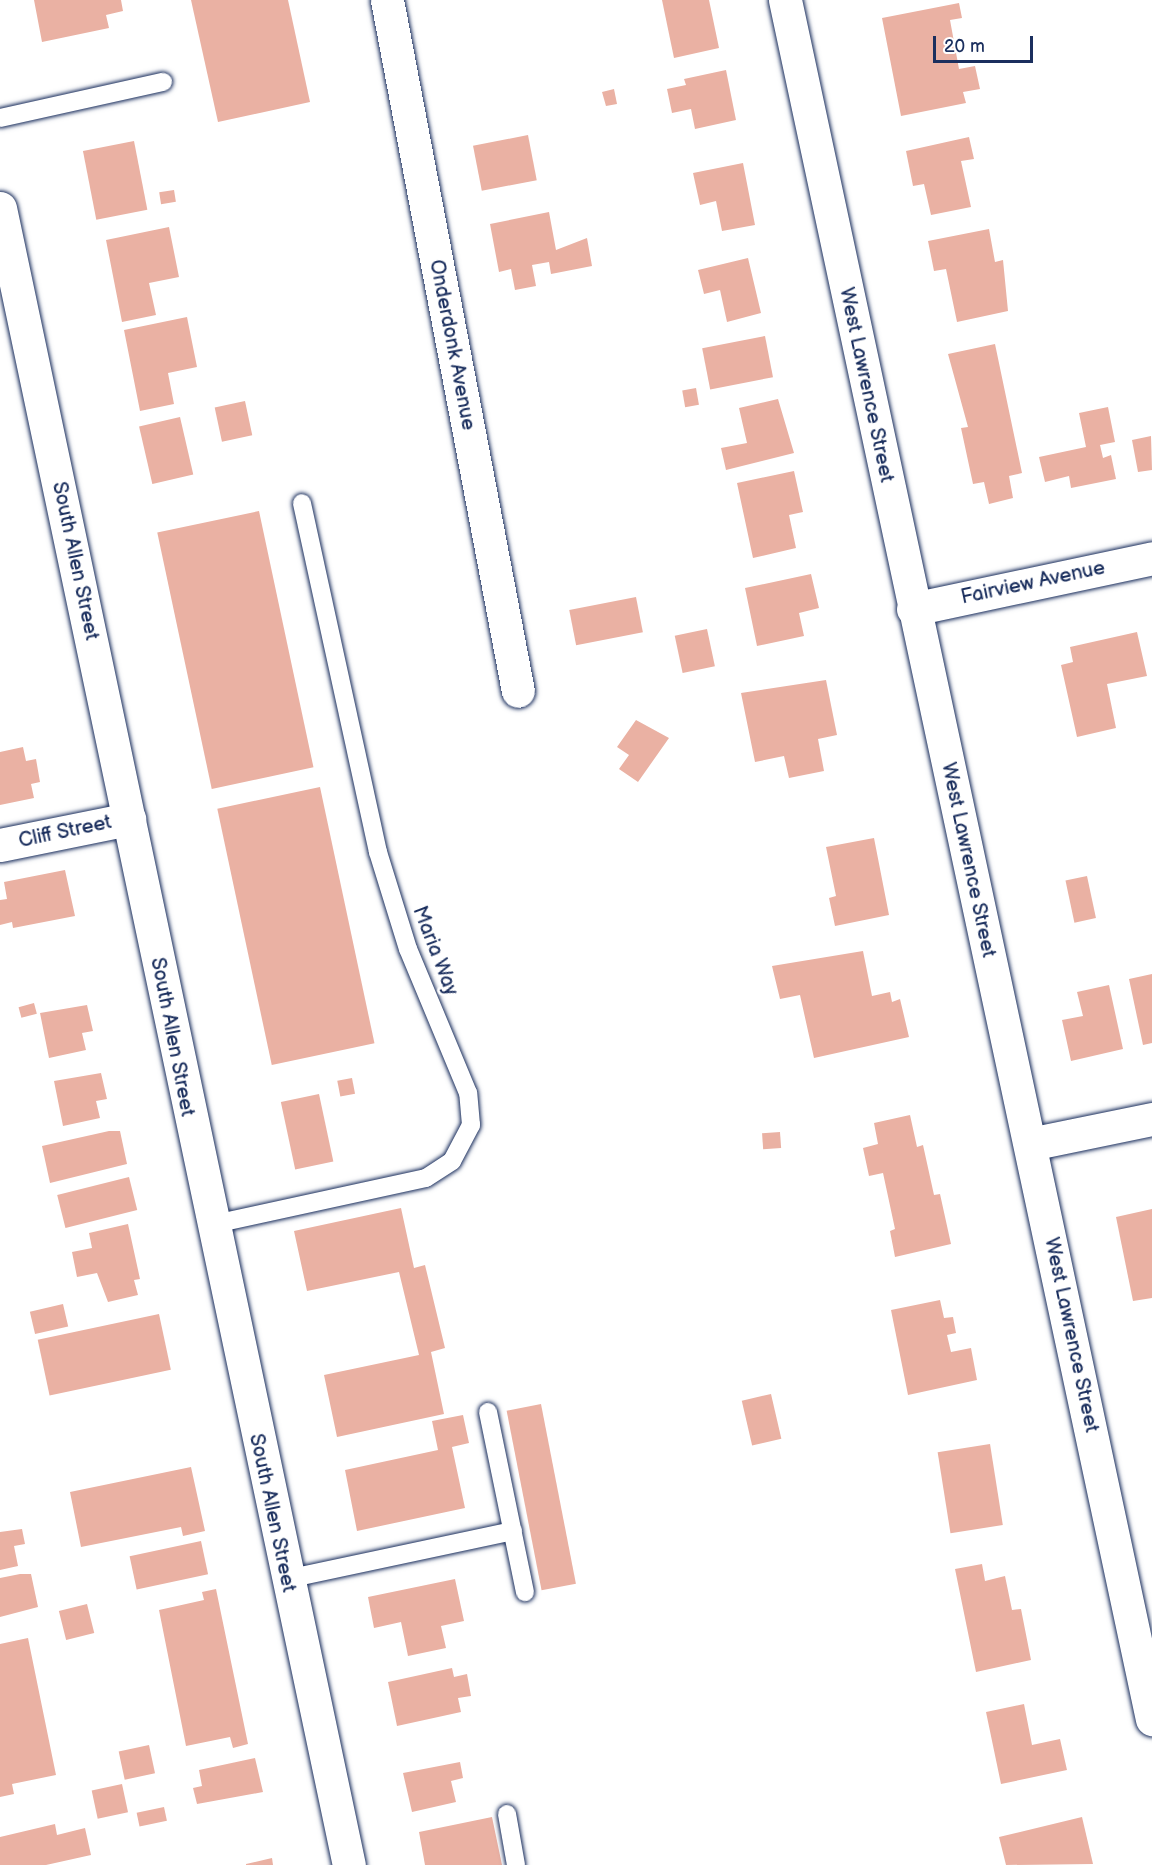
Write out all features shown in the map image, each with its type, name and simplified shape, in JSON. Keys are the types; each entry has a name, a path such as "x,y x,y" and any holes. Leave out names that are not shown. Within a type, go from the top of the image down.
{"street":[{"name":"Onderdonk Avenue","path":"387,0 518,691"},
{"name":"West Lawrence Street","path":"785,0 1152,1719"},
{"name":"South Allen Street","path":"0,208 129,819 210,1225 349,1865"},
{"name":"Fairview Avenue","path":"914,609 1152,558"},
{"name":"Cliff Street","path":"0,845 129,819"},
{"path":"1030,1144 1152,1119"}],"lane":[{"path":"0,118 163,82"},
{"name":"Maria Way","path":"210,1225 426,1178 452,1161 471,1125 468,1093 400,928 378,852 302,503"},
{"path":"488,1412 525,1592"},
{"path":"287,1579 513,1532"},
{"path":"507,1814 516,1865"}],"building":[{"path":"34,0 121,0 123,11 106,15 109,28 42,42"},
{"path":"191,0 288,0 310,102 218,122"},
{"path":"662,0 709,0 719,48 674,58"},
{"path":"959,3 962,18 950,20 959,69 975,66 980,89 963,92 966,103 901,116 882,18"},
{"path":"726,70 736,120 695,129 691,109 672,113 667,89 686,85 684,79"},
{"path":"614,89 617,104 606,106 602,92"},
{"path":"528,135 537,180 482,191 473,146"},
{"path":"969,137 974,159 961,161 971,207 931,215 924,184 913,186 906,151"},
{"path":"134,141 147,210 96,220 83,151"},
{"path":"743,163 755,225 722,231 716,201 700,205 693,173"},
{"path":"174,190 176,202 161,204 159,192"},
{"path":"549,212 556,250 587,238 592,266 551,274 549,262 532,265 536,286 515,290 511,269 499,272 490,224"},
{"path":"169,227 179,277 149,283 156,315 122,322 106,240"},
{"path":"989,229 995,262 1003,260 1008,311 957,322 946,269 934,271 928,241"},
{"path":"748,258 761,313 727,322 720,290 704,294 698,270"},
{"path":"187,317 197,367 168,373 174,404 140,411 124,330"},
{"path":"765,336 773,377 710,389 702,348"},
{"path":"995,344 1022,473 1009,476 1013,498 989,504 984,482 973,484 961,428 968,427 948,354"},
{"path":"696,388 699,405 685,407 682,390"},
{"path":"778,399 794,453 726,470 721,448 747,443 739,408"},
{"path":"245,401 252,435 222,442 215,407"},
{"path":"1108,407 1115,442 1100,445 1103,458 1111,455 1116,479 1071,488 1069,476 1045,482 1039,457 1086,447 1079,413"},
{"path":"180,417 193,474 152,484 139,426"},
{"path":"1151,436 1152,470 1138,472 1132,440"},
{"path":"794,471 803,512 789,515 796,548 753,558 737,483"},
{"path":"259,511 313,767 212,789 157,533"},
{"path":"811,574 819,608 799,613 804,636 757,646 745,588"},
{"path":"636,597 643,632 576,645 569,610"},
{"path":"707,629 715,666 683,673 675,636"},
{"path":"1137,632 1147,676 1107,684 1116,728 1077,737 1061,665 1073,662 1070,647"},
{"path":"826,680 837,735 818,739 824,771 789,778 784,756 755,762 741,693"},
{"path":"636,720 669,738 638,782 619,769 629,755 617,747"},
{"path":"23,747 26,761 36,759 40,782 31,784 34,798 0,805 0,752"},
{"path":"320,787 374,1043 272,1065 217,809"},
{"path":"874,838 889,915 835,926 829,898 836,896 826,847"},
{"path":"65,870 75,916 13,928 12,922 0,925 0,900 7,899 4,882"},
{"path":"1087,876 1096,918 1074,923 1065,881"},
{"path":"863,951 872,996 890,992 892,1002 900,999 909,1037 814,1058 800,995 780,999 772,966"},
{"path":"1152,974 1152,1043 1143,1045 1129,979"},
{"path":"1109,985 1123,1049 1071,1061 1062,1020 1083,1016 1077,992"},
{"path":"34,1003 37,1014 21,1018 19,1007"},
{"path":"87,1005 93,1031 82,1033 86,1050 49,1058 40,1013"},
{"path":"101,1073 107,1099 96,1101 100,1118 63,1126 54,1081"},
{"path":"352,1078 355,1094 340,1097 337,1081"},
{"path":"319,1094 333,1161 295,1170 281,1102"},
{"path":"910,1115 917,1147 923,1145 934,1195 940,1194 951,1244 895,1257 890,1231 895,1229 883,1173 869,1176 863,1148 878,1144 874,1123"},
{"path":"109,1131 120,1131 127,1164 50,1183 42,1146"},
{"path":"780,1132 781,1148 763,1149 762,1133"},
{"path":"129,1177 137,1210 65,1228 57,1195"},
{"path":"401,1208 414,1268 425,1265 445,1348 431,1352 444,1414 337,1437 324,1375 419,1355 399,1272 307,1291 294,1231"},
{"path":"1152,1209 1152,1298 1133,1301 1116,1217"},
{"path":"128,1224 140,1279 134,1280 138,1295 108,1302 97,1273 77,1277 72,1252 92,1248 89,1233"},
{"path":"940,1300 944,1318 953,1317 956,1333 947,1335 951,1352 971,1348 977,1380 908,1395 891,1310"},
{"path":"63,1304 68,1326 35,1334 30,1312"},
{"path":"159,1314 171,1370 50,1396 38,1340"},
{"path":"771,1394 781,1439 752,1446 742,1401"},
{"path":"541,1404 576,1584 542,1590 507,1411"},
{"path":"463,1415 469,1443 452,1447 465,1508 357,1531 345,1470 438,1450 432,1421"},
{"path":"990,1444 1003,1525 950,1533 938,1452"},
{"path":"191,1467 205,1531 183,1536 181,1527 81,1547 70,1492"},
{"path":"22,1529 25,1544 14,1546 18,1566 0,1570 0,1532"},
{"path":"201,1541 208,1574 137,1589 130,1556"},
{"path":"982,1564 985,1581 1005,1576 1012,1610 1021,1609 1031,1660 976,1672 955,1569"},
{"path":"31,1574 38,1607 0,1617 0,1578"},
{"path":"455,1579 464,1621 441,1626 446,1648 408,1656 401,1622 374,1628 368,1597"},
{"path":"216,1589 248,1744 233,1748 230,1737 186,1746 159,1610 204,1600 202,1592"},
{"path":"87,1604 94,1633 66,1640 59,1611"},
{"path":"28,1638 56,1775 12,1784 14,1794 0,1797 0,1644"},
{"path":"452,1668 454,1677 467,1674 471,1696 458,1698 461,1712 397,1726 388,1682"},
{"path":"1024,1704 1032,1745 1060,1739 1067,1770 1001,1784 986,1712"},
{"path":"149,1745 155,1773 125,1780 119,1751"},
{"path":"255,1758 263,1792 197,1804 193,1788 202,1786 199,1770"},
{"path":"460,1762 463,1778 451,1781 456,1802 412,1812 403,1773"},
{"path":"122,1784 128,1812 98,1819 92,1790"},
{"path":"164,1807 167,1821 140,1827 137,1813"},
{"path":"492,1817 502,1865 425,1865 419,1832"},
{"path":"1082,1817 1093,1864 1006,1865 999,1837"},
{"path":"55,1824 57,1835 85,1828 91,1855 46,1865 0,1865 0,1837"},
{"path":"272,1858 273,1865 246,1865 246,1864"}]}
